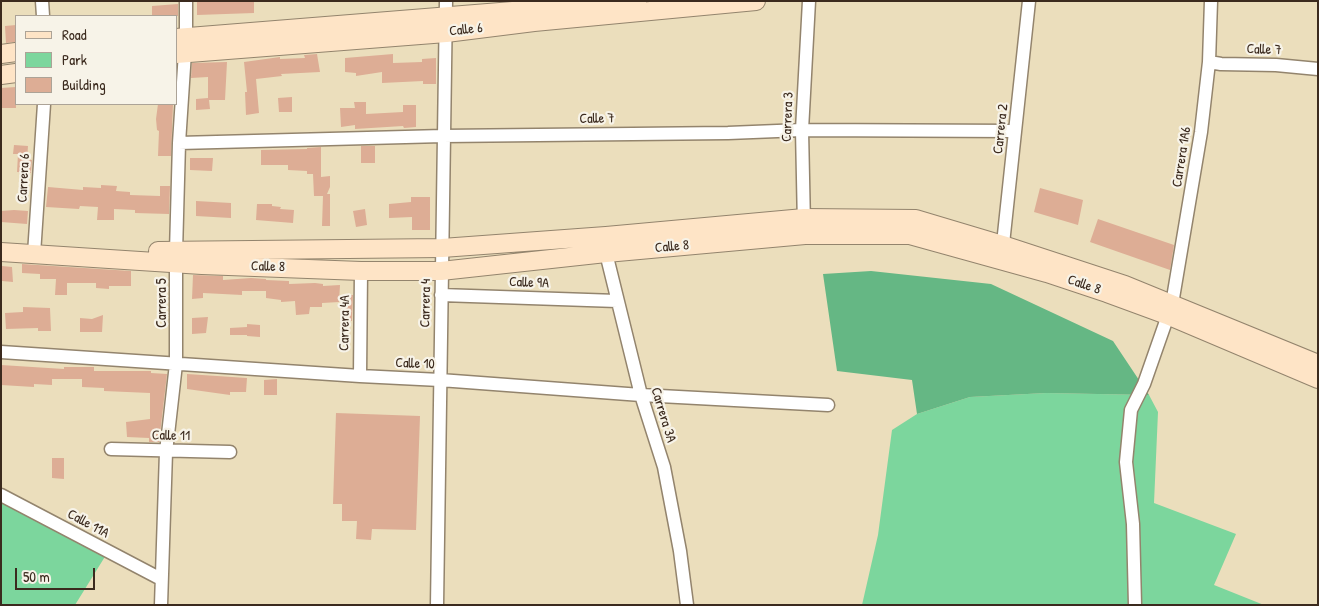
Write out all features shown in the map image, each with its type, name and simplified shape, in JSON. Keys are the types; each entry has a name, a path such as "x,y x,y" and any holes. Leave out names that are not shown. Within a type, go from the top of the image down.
{"street":[{"path":"42,1 43,15"},
{"name":"Carrera 5","path":"161,605 166,452 176,364 176,258 181,46 186,1"},
{"name":"Calle 6","path":"181,46 373,30 446,17 534,22 627,6 756,1"},
{"name":"Carrera 3","path":"804,226 802,130 809,1"},
{"name":"Carrera 2","path":"1002,253 1030,1"},
{"name":"Carrera 1A6","path":"1135,605 1133,524 1126,462 1131,410 1144,384 1170,310 1200,141 1209,62 1211,1"},
{"name":"Carrera 4","path":"437,605 446,17"},
{"path":"1,54 15,52"},
{"name":"Calle 7","path":"1209,62 1318,69"},
{"path":"1,75 15,73"},
{"name":"Carrera 6","path":"35,249 44,105"},
{"name":"Calle 7","path":"179,143 802,130 1016,131"},
{"name":"Calle 8","path":"176,258 606,244 804,226 910,235 1002,253 1047,273 1170,310 1318,364"},
{"name":"Calle 8","path":"1,242 35,249 361,271 441,271 606,244"},
{"name":"Carrera 3A","path":"606,244 617,300 641,395 664,467 680,552 687,605"},
{"name":"Calle 8","path":"1,252 35,249"},
{"name":"Carrera 4A","path":"360,376 361,271"},
{"name":"Calle 9A","path":"441,295 617,300"},
{"name":"Calle 8","path":"1170,310 1318,379"},
{"name":"Calle 10","path":"1,352 641,395 828,405"},
{"name":"Calle 11","path":"111,449 166,452 230,452"},
{"name":"Calle 11A","path":"1,495 161,579"}],"green space":[{"path":"871,271 991,284 1113,341 1149,395 1046,393 970,397 917,414 912,380 837,371 823,274"},
{"path":"1046,393 1149,395 1158,412 1154,503 1236,534 1214,585 1264,605 862,605 878,535 892,430 917,414 970,397"},
{"path":"1,494 106,555 75,605 1,605"}],"building":[{"path":"197,1 254,1 254,13 197,15"},
{"path":"178,4 178,15 152,15 152,6"},
{"path":"15,25 15,42 6,43 5,26"},
{"path":"317,54 320,72 281,74 282,76 256,79 259,113 246,115 245,92 247,92 244,62 280,57 280,59 305,58 304,55"},
{"path":"393,54 393,63 422,62 422,59 436,58 436,84 423,84 423,81 382,83 382,72 356,76 356,73 345,72 345,58"},
{"path":"227,62 225,100 209,100 210,109 196,110 196,99 208,98 208,77 191,78 192,63"},
{"path":"15,87 16,108 1,108 1,88"},
{"path":"292,97 292,112 279,112 278,98"},
{"path":"354,102 366,102 366,114 403,112 403,105 416,105 416,127 355,129 355,125 341,127 340,108 355,108"},
{"path":"158,105 173,105 171,156 158,156 159,131 157,130"},
{"path":"14,145 28,146 27,159 32,160 31,173 17,172 18,154 13,154"},
{"path":"361,146 375,146 375,163 361,163"},
{"path":"321,147 321,177 330,176 330,187 327,194 330,194 330,226 322,226 323,196 314,196 313,174 307,174 307,171 288,170 288,165 261,165 261,150"},
{"path":"190,158 213,158 212,171 190,170"},
{"path":"101,185 117,186 116,191 130,192 130,195 160,196 160,186 170,186 169,214 135,213 135,210 114,209 114,220 97,220 98,207 80,206 79,209 46,207 48,187 83,190 83,187 101,188"},
{"path":"1040,188 1083,200 1078,225 1034,212"},
{"path":"411,197 430,197 430,230 412,230 412,217 389,218 389,204 411,202"},
{"path":"196,201 231,203 231,218 196,216"},
{"path":"257,204 272,204 272,206 281,207 280,209 294,210 293,223 256,220"},
{"path":"365,209 367,225 356,227 353,211"},
{"path":"1,211 28,211 27,224 1,222"},
{"path":"1098,219 1174,245 1170,270 1090,242"},
{"path":"22,264 131,271 131,286 109,286 109,289 96,288 96,283 67,283 67,295 55,295 56,279 40,279 40,274 22,273"},
{"path":"2,266 12,267 13,282 2,281"},
{"path":"193,275 223,276 223,280 251,278 289,281 289,284 315,283 323,284 323,286 340,285 339,302 322,303 322,307 310,307 309,314 296,315 295,301 281,302 281,300 266,298 266,291 242,291 242,295 203,293 203,298 192,299"},
{"path":"341,295 353,295 352,321 341,321"},
{"path":"23,307 50,308 51,331 38,331 38,328 6,329 5,313 23,312"},
{"path":"103,315 102,332 80,332 80,318 92,319"},
{"path":"208,317 206,333 192,334 192,318"},
{"path":"247,324 260,325 260,337 230,335 230,328 247,327"},
{"path":"1,365 64,369 64,367 94,367 94,371 151,371 151,373 167,374 159,442 149,442 149,438 127,437 126,422 150,419 150,393 104,391 104,388 82,387 82,379 52,379 52,385 34,384 34,387 1,385"},
{"path":"187,374 247,378 246,392 230,392 230,395 187,389"},
{"path":"277,379 277,395 264,395 264,380"},
{"path":"336,413 420,416 416,530 372,529 371,540 356,539 357,521 342,521 342,504 333,504"},
{"path":"52,458 64,458 64,479 52,478"}]}
